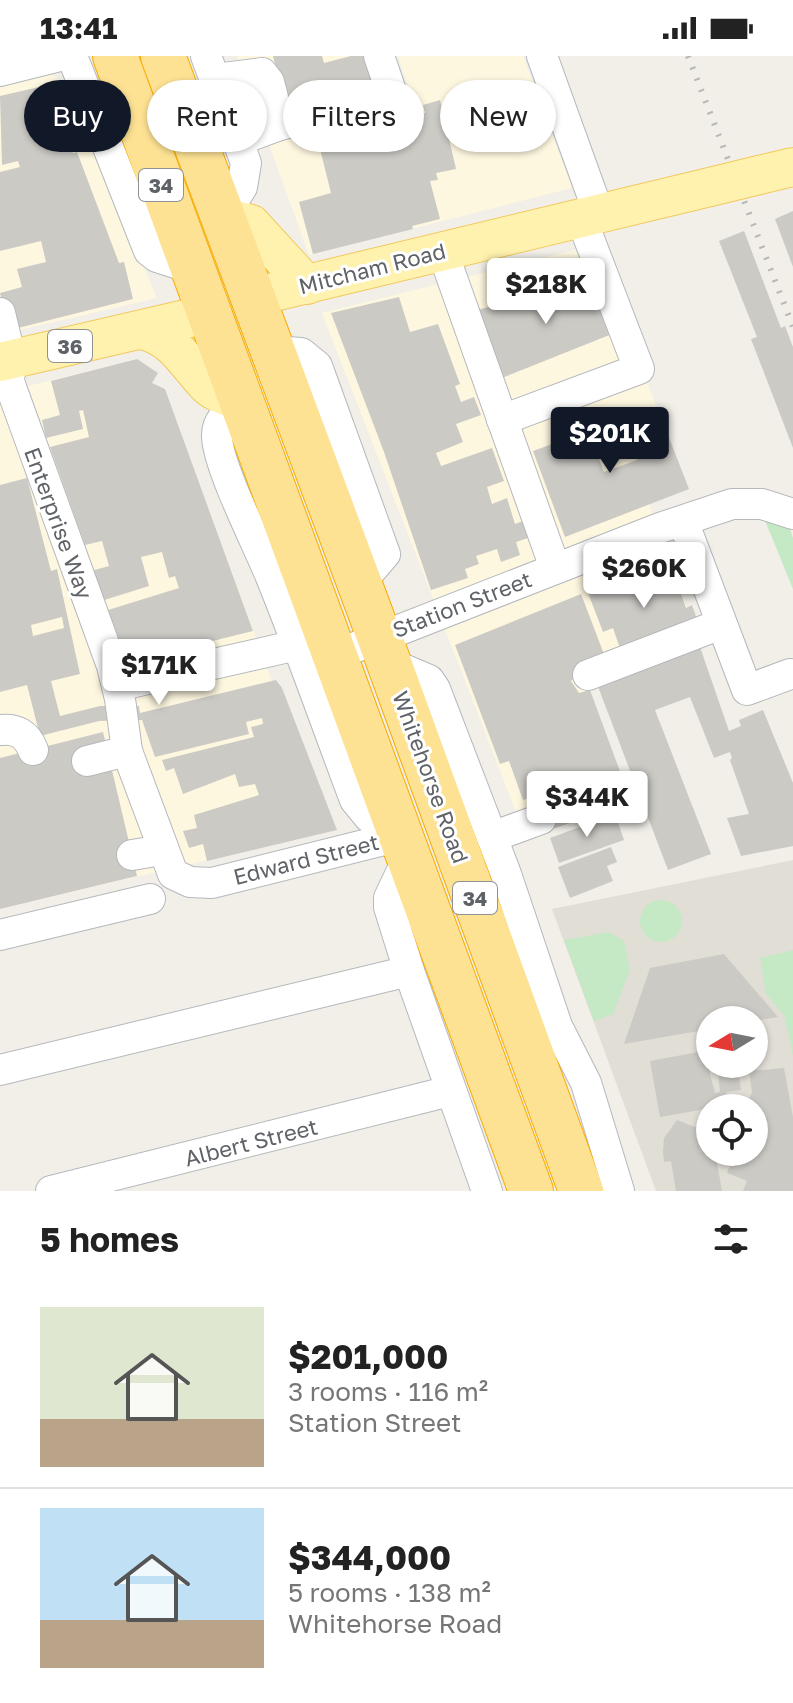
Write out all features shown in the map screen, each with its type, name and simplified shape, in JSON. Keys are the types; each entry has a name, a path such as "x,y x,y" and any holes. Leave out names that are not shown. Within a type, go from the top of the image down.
{"highway":[{"name":"34","path":"115,56 285,520 315,650 404,847 531,1191"},
{"name":"Whitehorse Road","path":"163,56 384,650 556,1064 581,1191"},
{"name":"Mitcham Road","path":"207,314 253,297"}],"main road":[{"name":"Mitcham Road","path":"253,297 776,171"},
{"path":"223,217 251,224 307,285"},
{"name":"Mitcham Road","path":"6,361 207,314"},
{"path":"141,330 158,334 171,342 209,388 241,402"}],"street":[{"path":"0,71 60,56"},
{"path":"72,56 149,251 157,257 191,268"},
{"path":"267,130 393,97 379,56"},
{"path":"502,420 639,369 542,56"},
{"path":"210,67 262,73 269,82 280,125"},
{"path":"223,217 245,180 246,163 243,152"},
{"path":"442,250 555,568"},
{"name":"Enterprise Way","path":"0,313 9,381 11,430 117,686 147,852 173,874 190,882 212,883"},
{"path":"241,402 222,418 217,436 224,463 272,578 315,650"},
{"name":"Station Street","path":"117,686 315,650 384,650 555,568 725,506 740,502 762,504 793,514"},
{"path":"272,578 285,520"},
{"path":"683,521 747,690 790,674"},
{"path":"588,675 721,624"},
{"name":"Whitehorse Road","path":"384,650 429,680 435,689 492,837 557,1026 556,1064 586,1083 619,1191"},
{"path":"0,730 13,729 22,734 30,741 33,750"},
{"path":"87,761 127,751"},
{"path":"492,837 541,819"},
{"path":"404,847 389,898 409,971 487,1191"},
{"name":"Edward Street","path":"212,883 404,847"},
{"path":"0,935 150,899"},
{"path":"0,1070 409,971"},
{"path":"494,1089 556,1064"},
{"name":"Albert Street","path":"51,1191 450,1091"}],"shaded area":[{"path":"237,56 367,56 377,80 283,80 283,152 424,152 424,80 406,80 398,56 523,56 532,80 440,80 440,152 556,152 556,145 572,188 309,255 267,139 267,80 246,80"},
{"path":"45,68 59,80 24,80 24,152 95,152 157,298 7,333 0,302 0,79"},
{"path":"595,245 688,489 649,504 698,639 597,676 590,690 631,801 527,840 322,313"},
{"path":"137,359 158,373 152,383 165,389 327,832 0,909 0,393"},
{"path":"793,860 793,1191 656,1191 552,909"}],"green space":[{"path":"762,513 790,529 793,538 793,589"},
{"path":"661,900 676,906 682,921 676,936 661,942 646,936 640,921 646,906"},
{"path":"609,932 624,941 630,970 613,1014 594,1021 564,940"},
{"path":"793,950 793,1056 784,1015 766,994 760,958"}],"building":[{"path":"273,56 322,56 324,63 365,56 371,80 283,80 283,112 267,116 280,86"},
{"path":"24,90 24,152 77,152 119,263 124,262 133,299 10,330 0,293 22,287 17,269 46,262 41,241 0,251 0,172 20,167 18,161 2,165 0,96"},
{"path":"440,100 440,152 452,152 456,169 436,173 438,180 430,181 440,219 412,226 413,229 313,254 299,202 331,193 321,152 424,152 424,105"},
{"path":"793,211 793,267 775,219"},
{"path":"744,231 781,328 785,326 793,347 793,448 751,339 757,337 719,241"},
{"path":"596,279 617,332 502,378 477,310"},
{"path":"399,297 410,332 438,324 460,384 455,386 461,402 474,397 481,415 456,424 463,442 436,453 441,466 492,448 504,481 487,487 492,504 507,498 515,524 531,518 537,535 516,542 520,555 501,562 497,549 476,556 479,564 465,569 468,578 431,590 384,452 331,313"},
{"path":"137,359 158,373 152,383 165,389 253,631 128,662 108,610 179,588 175,576 169,578 162,552 141,557 149,586 98,602 87,572 109,566 102,541 85,545 50,447 89,437 83,410 79,411 83,429 46,438 42,420 60,415 51,381"},
{"path":"657,407 689,489 565,537 533,451 588,431 604,472 637,460 623,420"},
{"path":"27,478 51,571 57,569 80,674 51,681 60,716 100,706 139,706 140,713 276,680 282,688 337,830 207,861 203,844 189,848 183,831 197,828 194,815 259,795 255,784 239,787 235,774 183,794 174,768 166,771 162,760 254,737 251,727 263,724 262,718 246,722 249,734 155,757 142,720 99,721 40,736 27,685 0,692 0,485","holes":["62,617 64,628 33,636 31,625"]},
{"path":"670,562 686,608 692,605 700,628 623,657 613,628 603,632 588,593"},
{"path":"581,594 607,662 583,671 571,681 579,693 590,690 631,801 545,832 533,797 523,800 509,761 500,764 455,645"},
{"path":"699,644 729,731 741,726 739,720 763,710 793,783 793,846 741,856 727,818 749,814 730,760 732,758 730,752 714,758 690,697 655,710 711,854 668,870 597,684"},
{"path":"103,732 137,876 0,909 0,758"},
{"path":"615,814 624,840 559,863 550,838"},
{"path":"611,847 617,862 607,866 613,881 570,898 558,867"},
{"path":"724,954 778,1017 768,1019 768,1006 696,1006 696,1031 624,1044 650,968"},
{"path":"696,1052 696,1078 711,1078 715,1093 720,1092 719,1078 739,1078 741,1090 726,1094 696,1094 696,1111 660,1117 650,1061"},
{"path":"784,1068 793,1117 793,1191 743,1191 747,1181 727,1173 730,1166 768,1166 768,1094 751,1094 750,1078 768,1078 768,1069"},
{"path":"677,1120 696,1127 696,1166 718,1166 722,1191 676,1191 671,1161 664,1162 664,1138"}],"railway":[{"path":"688,56 793,327"}]}
